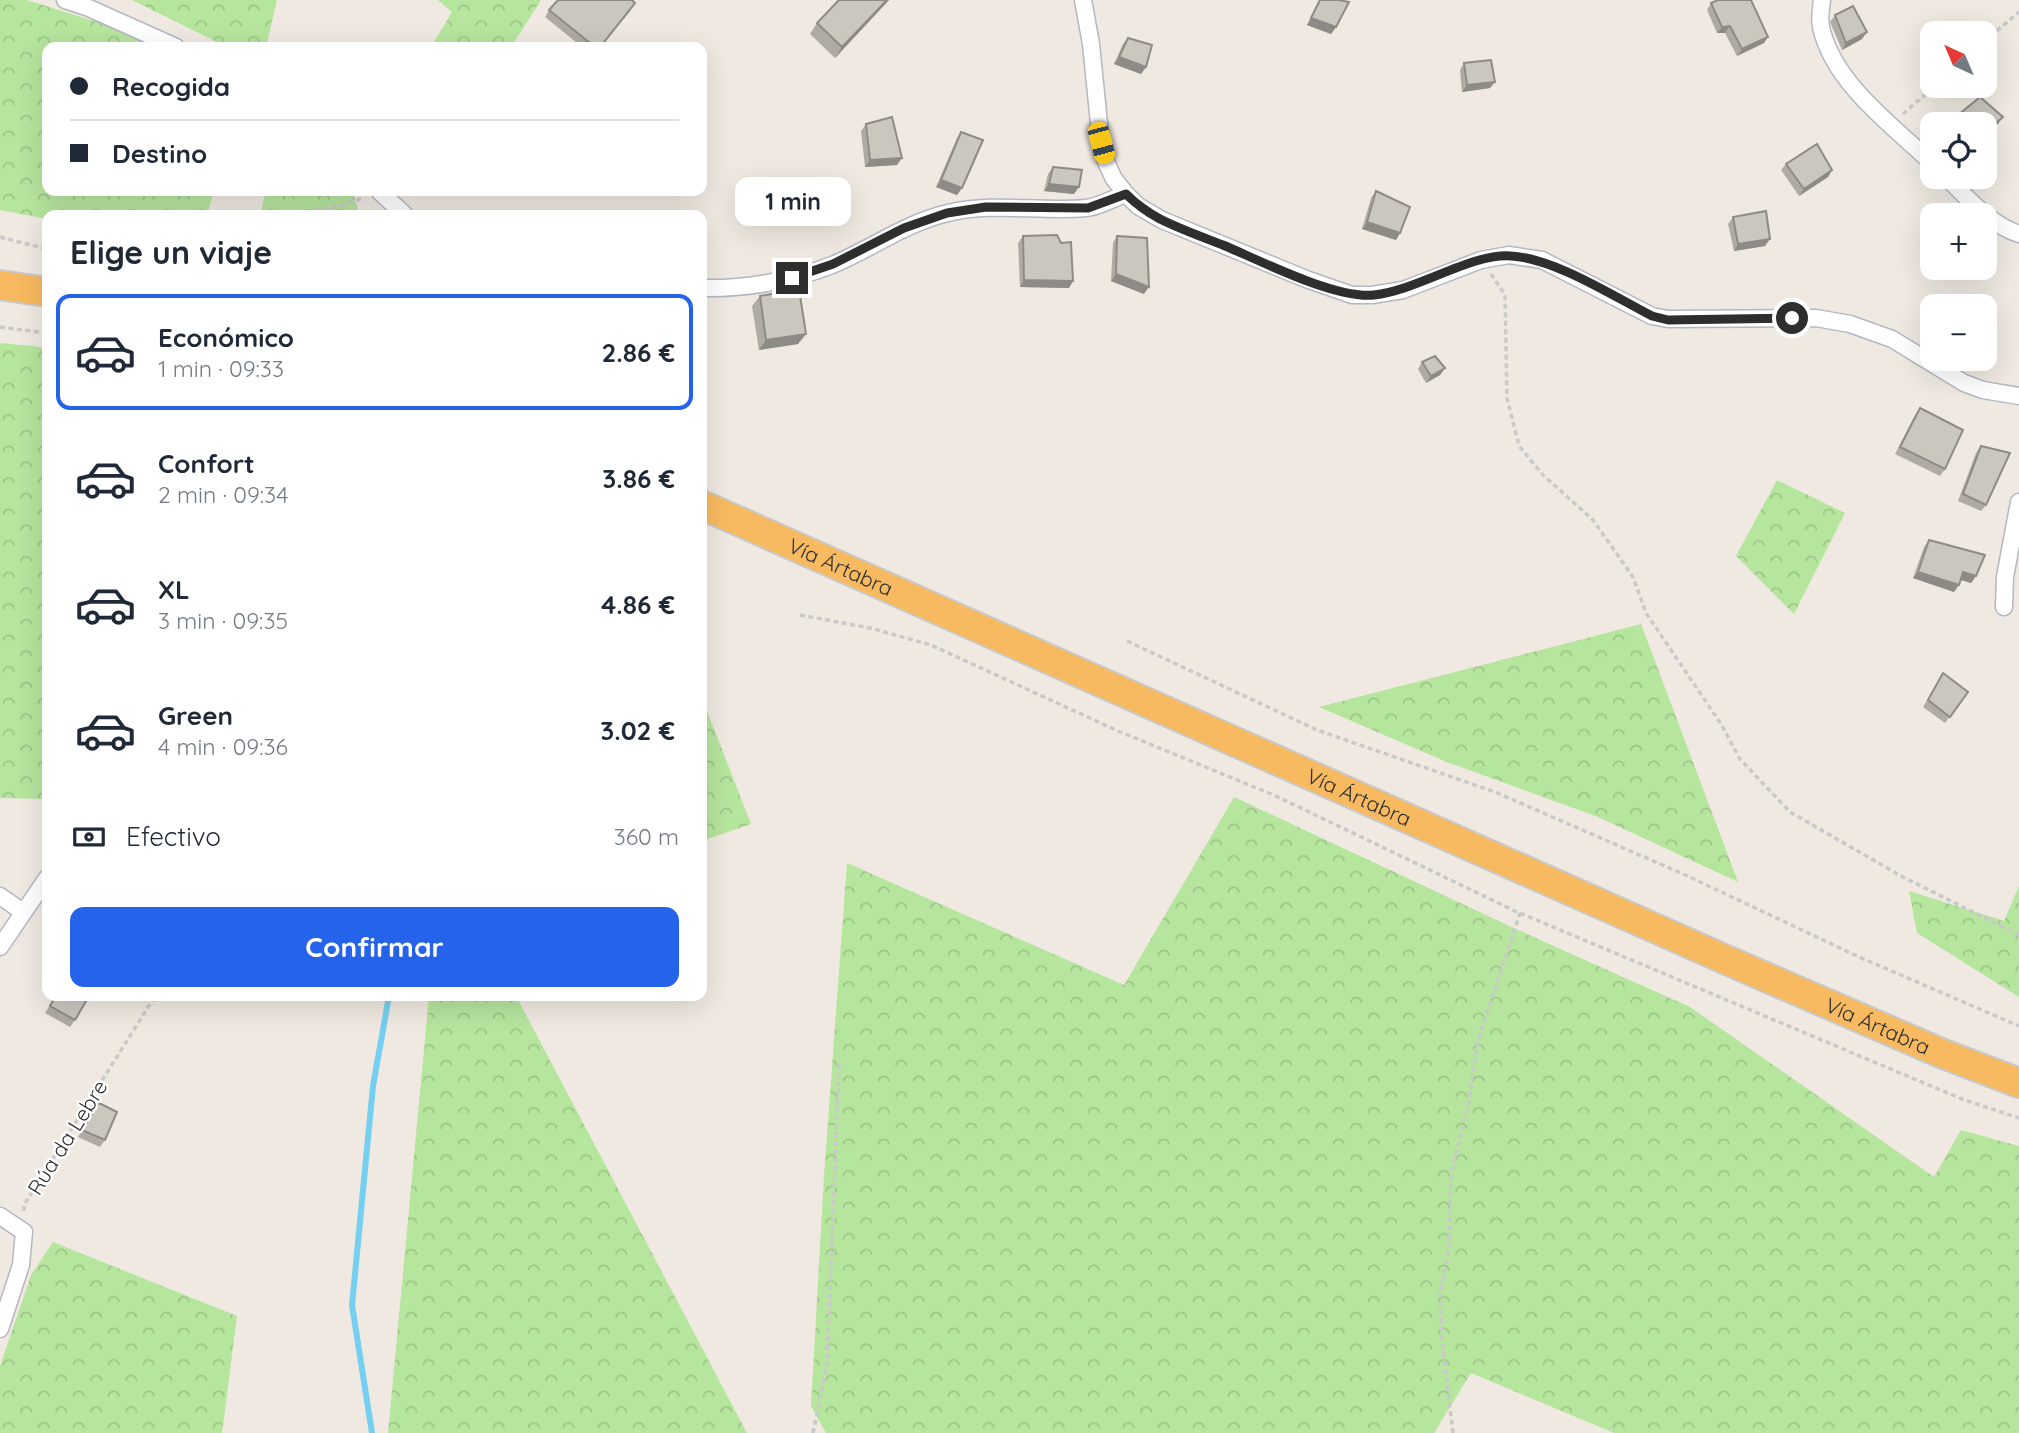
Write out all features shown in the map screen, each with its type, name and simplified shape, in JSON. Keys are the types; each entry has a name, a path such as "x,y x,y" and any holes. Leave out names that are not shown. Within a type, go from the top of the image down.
{"highway":[{"path":"0,285 42,291"},
{"name":"Vía Ártabra","path":"707,507 1731,962 1941,1053 2019,1083"}],"street":[{"path":"65,0 165,42"},
{"path":"1083,0 1091,44 1101,143 1114,178 1126,194 1138,206 1161,220 1352,295 1403,290 1481,260 1509,255 1542,260 1652,316 1668,320 1816,318 1850,324 1892,340 1964,383 1983,390 2019,396"},
{"path":"1822,0 1820,24 1825,42 1838,68 1857,92 1920,152"},
{"path":"1959,189 1988,217 2005,229 2019,234"},
{"path":"707,287 792,278 833,264 904,228 947,213 986,207 1088,208 1126,194"},
{"path":"384,196 400,210"},
{"path":"2004,607 2005,577 2019,502"},
{"path":"0,947 42,885"},
{"path":"0,896 23,912"},
{"path":"0,1216 24,1232 21,1265 0,1329"}],"path":[{"path":"1997,31 2019,12"},
{"path":"1891,125 1921,98"},
{"path":"316,210 343,205 366,196"},
{"path":"0,237 42,248"},
{"path":"1481,260 1505,295 1507,398 1518,446 1543,475 1593,520 1633,576 1646,613 1721,724 1741,759 1790,812 1901,876 2019,934"},
{"path":"0,327 42,332"},
{"path":"800,615 870,628 931,645 1118,731 1276,796 1520,913 1962,1099 2019,1118"},
{"path":"1127,641 1317,730 1507,797 1681,873 1858,957 2019,1026"},
{"path":"1453,1433 1442,1341 1440,1294 1449,1248 1451,1173 1468,1106 1478,1040 1520,913"},
{"name":"Rúa da Lebre","path":"24,1232 23,1206 152,1001"},
{"path":"813,1433 827,1365 839,1064"}],"green space":[{"path":"0,0 27,0 126,31 144,42 42,42 42,196 213,196 208,210 42,210 42,218 0,210"},
{"path":"132,0 277,0 267,42 217,42"},
{"path":"438,0 541,0 514,42 434,42 452,12"},
{"path":"265,196 354,196 358,210 261,210"},
{"path":"0,343 42,348 42,799 0,798"},
{"path":"1777,480 1845,513 1794,614 1736,556"},
{"path":"1641,624 1738,882 1598,817 1447,762 1319,707"},
{"path":"707,711 751,824 707,839"},
{"path":"1234,797 1690,1007 1934,1177 1961,1130 2019,1146 2019,1433 1614,1433 1471,1373 1434,1433 826,1433 811,1406 824,1176 847,863 1124,985"},
{"path":"2019,886 2019,997 1917,933 1909,891 2004,921"},
{"path":"429,1001 519,1001 747,1433 388,1433"},
{"path":"53,1242 237,1316 222,1433 0,1433 0,1366 31,1275"}],"building":[{"path":"558,0 632,0 635,3 604,42 589,42 549,10"},
{"path":"839,0 887,0 842,47 817,23"},
{"path":"1320,0 1349,2 1336,27 1311,18"},
{"path":"1718,0 1751,0 1768,37 1742,49 1730,26 1722,27 1711,3"},
{"path":"1853,6 1867,32 1846,43 1835,15"},
{"path":"1128,38 1152,45 1146,67 1119,57"},
{"path":"1491,60 1495,82 1467,85 1464,63"},
{"path":"1981,98 2003,117 1997,122 1997,112 1962,112"},
{"path":"892,117 902,158 870,160 866,124"},
{"path":"961,132 983,140 962,188 941,180"},
{"path":"1817,144 1832,170 1804,189 1786,164"},
{"path":"1053,167 1082,170 1079,187 1049,184"},
{"path":"1376,191 1410,207 1400,233 1367,222"},
{"path":"1766,211 1770,239 1738,244 1733,217"},
{"path":"1057,235 1061,243 1071,242 1073,281 1024,280 1023,236"},
{"path":"1117,236 1147,238 1149,287 1116,274"},
{"path":"799,289 806,334 766,340 760,296"},
{"path":"1435,356 1445,368 1431,376 1422,362"},
{"path":"1920,408 1963,430 1945,469 1900,447"},
{"path":"1981,446 2010,453 1986,505 1963,494"},
{"path":"1929,540 1985,555 1976,576 1963,572 1959,585 1918,572"},
{"path":"1943,673 1968,692 1950,717 1928,700"},
{"path":"53,1001 86,1001 75,1020 50,1006"},
{"path":"99,1103 117,1112 105,1140 82,1130"}],"waterway":[{"path":"372,1433 352,1305 373,1086 388,1001"}],"route":[{"path":"792,278 833,264 904,228 947,213 986,207 1088,208 1126,194 1138,206 1161,220 1352,295 1403,290 1481,260 1509,255 1542,260 1652,316 1668,320 1792,318"}]}
